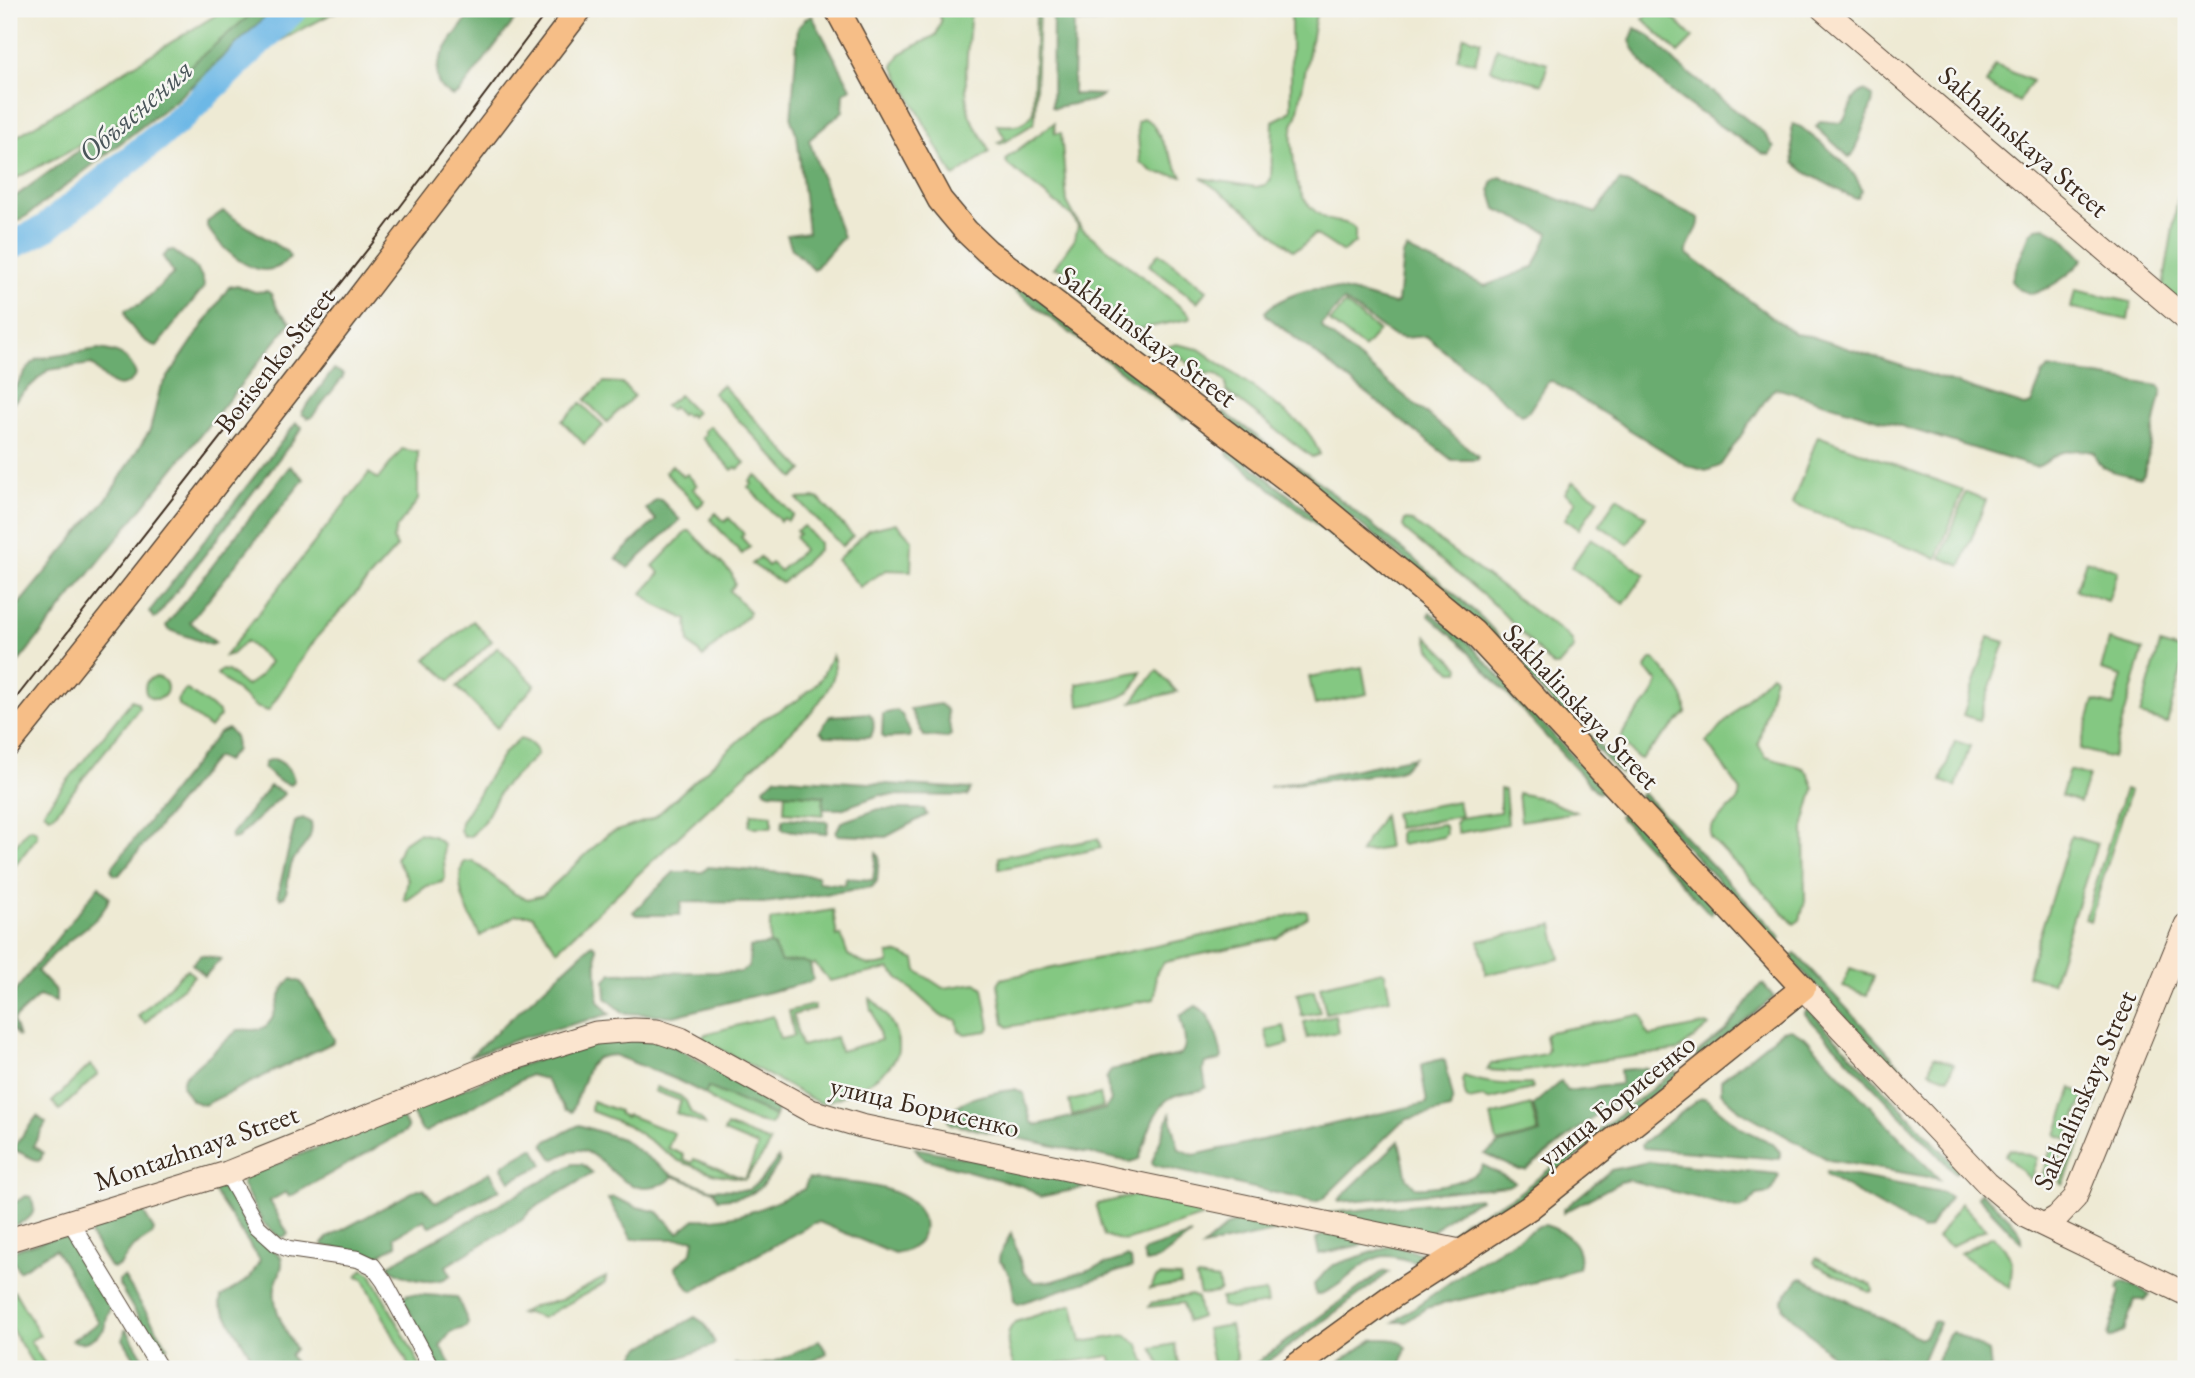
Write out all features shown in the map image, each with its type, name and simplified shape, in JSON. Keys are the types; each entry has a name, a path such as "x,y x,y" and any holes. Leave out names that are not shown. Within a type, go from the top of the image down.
{"main road":[{"name":"Borisenko Street","path":"9,744 124,602 327,341 580,9"},
{"name":"Sakhalinskaya Street","path":"837,9 940,200 966,232 987,251 1304,492 1473,632 1803,988 1987,1183 2017,1211 2044,1225 2057,1217 2075,1198 2186,925"},
{"name":"Sakhalinskaya Street","path":"1823,9 2186,319"},
{"name":"улица Борисенко","path":"1292,1369 1391,1297 1529,1208 1803,988"},
{"name":"улица Борисенко","path":"400,1102 505,1061 596,1033 657,1031 692,1045 811,1111 851,1123 1460,1251"},
{"name":"Montazhnaya Street","path":"9,1240 228,1173 400,1102"},
{"path":"2044,1225 2186,1294"}],"street":[{"path":"228,1173 250,1215 267,1237 277,1244 289,1249 358,1259 373,1266 432,1369"},
{"path":"70,1221 160,1369"}],"green space":[{"path":"226,9 341,9 9,182 9,141"},
{"path":"257,9 274,9 176,100 28,215 9,226 9,201 158,93"},
{"path":"475,9 523,9 459,93 453,96 442,88 437,78 438,66 451,41"},
{"path":"937,9 971,9 966,75 967,101 971,118 989,152 954,177 893,66 900,54 936,35 941,21"},
{"path":"1036,9 1039,9 1035,119 1033,124 1001,144 998,143 1005,138 997,125 1022,123 1033,113"},
{"path":"1053,9 1103,9 1102,22 1074,22 1073,94 1103,95 1098,98 1052,107"},
{"path":"1291,9 1317,9 1293,125 1297,181 1304,198 1316,212 1329,220 1348,224 1355,229 1355,243 1343,252 1315,234 1301,247 1293,250 1243,208 1201,178 1256,187 1265,185 1271,179 1273,121 1291,110"},
{"path":"1654,9 1664,9 1693,38 1678,53 1643,19"},
{"path":"812,16 851,88 844,93 843,111 809,140 843,237 814,270 792,249 787,235 808,232 797,135 791,120 798,28 805,19"},
{"path":"1635,28 1650,36 1677,64 1764,133 1774,148 1769,155 1687,104 1652,74 1630,41"},
{"path":"1464,36 1481,41 1475,63 1457,58"},
{"path":"1497,48 1548,63 1542,84 1490,70"},
{"path":"1995,65 2032,81 2019,102 1986,84"},
{"path":"1864,91 1873,97 1872,104 1853,155 1849,157 1816,127 1821,121 1841,123 1853,101"},
{"path":"1144,118 1152,123 1182,176 1155,173 1140,162 1137,122"},
{"path":"1054,123 1055,133 1061,133 1067,202 1081,228 1188,313 1191,317 1189,319 1129,329 1097,305 1094,293 1063,269 1054,268 1075,238 1078,226 1072,216 1006,161"},
{"path":"1793,124 1801,127 1827,148 1852,172 1862,190 1858,198 1853,198 1805,172 1794,163 1791,129"},
{"path":"2186,155 2186,307 2163,288"},
{"path":"1500,177 1596,213 1619,181 1624,182 1699,218 1687,254 1795,334 1810,336 2025,406 2031,404 2043,373 2049,368 2159,386 2162,390 2144,474 2140,478 2112,471 2101,465 2094,453 2082,450 2060,453 2035,467 1776,388 1720,466 1706,471 1686,465 1552,381 1548,382 1529,411 1522,415 1426,336 1404,338 1392,335 1342,302 1322,325 1323,329 1478,456 1477,460 1452,460 1265,312 1288,297 1316,289 1342,290 1395,304 1398,302 1403,255 1407,249 1485,286 1534,267 1549,233 1496,209 1490,189 1493,181"},
{"path":"223,211 287,252 290,257 279,266 268,270 245,264 223,247 207,227 207,222"},
{"path":"940,219 1186,418 1183,419 977,262 957,242"},
{"path":"2045,227 2061,236 2083,259 2060,280 2032,294 2018,289 2011,281 2030,233 2036,228"},
{"path":"172,250 197,270 204,287 157,346 136,333 125,310 141,304 174,273 163,257"},
{"path":"1159,253 1207,290 1197,302 1149,265"},
{"path":"237,285 255,292 267,291 278,310 291,322 9,674 9,616 108,497 150,430 160,389 229,287"},
{"path":"2075,290 2131,302 2128,320 2071,308"},
{"path":"1345,304 1379,331 1364,348 1330,322"},
{"path":"1176,344 1199,349 1257,390 1303,426 1320,454 1312,457 1226,391 1226,383 1219,376 1201,373 1167,347"},
{"path":"98,349 121,355 134,368 136,375 130,382 118,386 107,380 92,364 48,370 9,406 9,395 37,359"},
{"path":"334,369 343,374 343,377 311,418 308,418 302,414 303,411"},
{"path":"604,382 622,383 634,396 607,422 585,400"},
{"path":"722,385 803,470 794,478 713,393"},
{"path":"679,395 696,412 691,417 689,414 681,415 673,407 670,410 665,406"},
{"path":"581,403 603,426 584,444 562,421"},
{"path":"1224,412 1315,479 1482,618 1622,770 1621,773 1478,623 1409,563 1221,414"},
{"path":"296,423 302,427 301,430 154,618 149,612"},
{"path":"710,426 745,463 738,469 736,467 732,470 702,438 706,434 704,431"},
{"path":"1818,436 1963,490 1937,558 1792,504"},
{"path":"402,449 418,452 418,500 396,529 393,539 397,547 316,638 268,711 256,707 217,674 222,670 228,671 246,686 260,676 270,662 246,641 232,654 225,656 369,473 378,479"},
{"path":"1231,449 1388,575 1387,577 1382,576 1228,455"},
{"path":"672,465 683,477 687,474 697,485 693,489 705,501 698,507 665,472"},
{"path":"290,466 304,479 190,622 216,643 211,645 169,630 166,626 168,623"},
{"path":"756,475 793,515 787,521 784,518 780,521 748,487"},
{"path":"1573,482 1599,499 1579,529 1565,519 1576,501 1565,493"},
{"path":"1966,492 1986,500 1961,566 1941,558"},
{"path":"1617,497 1646,516 1628,544 1599,525"},
{"path":"818,498 853,536 842,546 797,499"},
{"path":"657,499 680,520 628,568 616,558 656,520 646,509"},
{"path":"716,513 725,522 729,518 744,534 741,537 750,547 742,554 710,519"},
{"path":"1405,520 1412,521 1565,634 1572,640 1574,648 1558,666 1553,666 1496,606 1407,532 1403,526"},
{"path":"896,523 912,540 911,571 886,570 860,587 837,560 868,530"},
{"path":"804,526 819,543 819,549 782,583 752,564 760,557 768,566 771,563 780,571 803,550 795,537 799,534 796,531"},
{"path":"687,531 732,574 735,584 730,591 749,611 748,615 703,657 689,643 687,620 654,604 642,593 660,573 653,566"},
{"path":"1591,538 1645,574 1624,604 1571,567"},
{"path":"2086,560 2118,571 2108,601 2076,590"},
{"path":"1430,612 1465,639 1602,788 1601,792 1598,793 1460,643 1429,616"},
{"path":"473,621 492,641 450,681 426,659"},
{"path":"1427,636 1460,668 1459,672 1452,672 1430,649"},
{"path":"1989,637 2005,642 1979,720 1963,715"},
{"path":"2109,640 2143,650 2112,758 2080,749 2094,701 2113,706 2122,676 2101,670"},
{"path":"2160,644 2186,652 2167,723 2140,715"},
{"path":"498,647 535,685 497,728 457,687"},
{"path":"832,655 835,671 833,678 812,712 557,950 532,915 516,915 480,936 461,891 464,862 473,861 515,894 528,899 543,895 608,834 654,818 761,720 795,702 815,686"},
{"path":"1651,659 1654,659 1680,691 1686,705 1686,713 1641,759 1621,740 1628,724 1651,697 1658,681 1645,670"},
{"path":"1362,667 1367,694 1315,705 1309,677"},
{"path":"1157,670 1177,692 1132,702"},
{"path":"1141,671 1138,681 1125,694 1108,701 1079,706 1077,684"},
{"path":"1771,674 1775,677 1758,744 1766,757 1803,768 1814,788 1804,824 1805,901 1800,920 1794,924 1710,837 1714,824 1735,804 1741,791 1706,742"},
{"path":"156,677 164,680 167,688 164,696 156,699 148,696 145,688 148,680"},
{"path":"186,689 219,712 220,716 210,728 178,704 177,700"},
{"path":"132,700 138,703 139,708 54,815 49,816 44,812 45,809"},
{"path":"940,704 947,710 951,735 946,738 924,736 910,709"},
{"path":"897,710 911,734 909,737 885,738 882,736 883,714"},
{"path":"869,713 874,725 870,737 825,736 820,731 830,716"},
{"path":"228,729 235,736 236,750 226,761 218,757 214,759 119,875 114,875 111,869 113,866 219,733"},
{"path":"519,739 531,744 537,755 502,788 485,820 471,836 464,837 460,830 461,822 503,754"},
{"path":"1955,741 1970,746 1956,787 1941,781"},
{"path":"1414,757 1403,769 1396,772 1269,787"},
{"path":"274,759 290,770 294,781 291,785 279,781 263,768 266,761"},
{"path":"2069,770 2089,776 2080,802 2061,796"},
{"path":"777,777 971,789 968,796 880,795 841,809 823,809 824,796 765,790 764,787"},
{"path":"270,786 284,794 237,838 231,839 231,835"},
{"path":"1500,789 1505,790 1508,824 1458,833 1455,823 1460,818 1500,812"},
{"path":"2125,789 2130,791 2090,921 2085,919"},
{"path":"785,793 824,796 823,815 784,812"},
{"path":"1518,793 1541,798 1576,812 1521,821"},
{"path":"1643,793 1781,937 1778,943 1639,796"},
{"path":"1458,801 1461,816 1397,828 1394,813"},
{"path":"879,809 924,809 927,815 886,837 838,835 836,832 841,822"},
{"path":"1624,811 1714,907 1711,915 1619,816"},
{"path":"752,813 772,815 772,827 751,827 749,825"},
{"path":"1383,815 1388,848 1360,853 1360,852"},
{"path":"303,818 311,823 311,835 292,863 285,896 280,898 278,894 295,822"},
{"path":"783,819 826,821 827,832 784,830"},
{"path":"1442,824 1446,834 1443,837 1402,845 1399,843 1401,831"},
{"path":"32,828 37,832 37,837 9,873 9,854 28,829"},
{"path":"418,833 433,836 443,844 445,878 442,882 427,886 406,901 404,899 408,880 396,859 402,844"},
{"path":"2071,836 2097,844 2052,983 2027,975"},
{"path":"1098,839 1101,848 999,869 999,857"},
{"path":"876,853 879,856 877,881 872,887 765,903 681,902 680,915 636,915 633,912 674,872 703,872 708,867 818,876 818,882 845,885 846,878 873,880"},
{"path":"99,886 109,897 102,912 37,971 56,991 56,1002 39,996 13,1020 19,1037 9,1026 9,999"},
{"path":"833,910 837,937 841,935 848,955 860,962 871,966 889,963 888,954 899,953 915,960 917,971 943,988 976,983 983,988 990,1027 987,1031 965,1034 959,1031 957,1020 941,1016 889,969 830,981 815,964 769,973 770,920"},
{"path":"1304,911 1308,917 1277,938 1165,962 1157,972 1154,999 1008,1027 1004,1023 998,984 1001,979 1254,925"},
{"path":"1553,925 1560,959 1486,974 1479,941"},
{"path":"592,944 596,947 598,1001 610,1014 518,1039 469,1057"},
{"path":"770,944 781,962 802,961 810,964 813,979 674,1016 624,1013 606,998 605,980 612,973 741,972 749,967 750,947"},
{"path":"1795,953 1960,1130 1959,1133 1956,1134 1790,958"},
{"path":"201,955 221,959 205,976 192,964"},
{"path":"1850,968 1874,976 1867,995 1843,987"},
{"path":"187,969 194,976 145,1023 138,1016"},
{"path":"1382,971 1385,973 1390,999 1326,1013 1320,986"},
{"path":"292,979 301,982 334,1042 204,1105 192,1101 182,1086 184,1077 238,1030 258,1030 266,1026 282,991"},
{"path":"1761,984 1774,997 1698,1059 1696,1054 1726,1030"},
{"path":"1314,990 1320,1012 1302,1016 1297,994"},
{"path":"870,998 886,1014 894,1028 898,1042 895,1059 865,1085 828,1101 819,1103 702,1039 705,1034 773,1016 780,1039 794,1036 789,1011 814,1005 815,1009 793,1015 801,1046 836,1037 840,1051 881,1040 871,1011"},
{"path":"1196,1006 1211,1021 1222,1057 1220,1060 1205,1063 1203,1070 1206,1087 1174,1096 1161,1107 1139,1159 1130,1162 951,1124 948,1120 952,1112 966,1101 1016,1089 1024,1094 1031,1122 1037,1125 1105,1109 1111,1101 1106,1079 1111,1070 1180,1055 1185,1042 1180,1016"},
{"path":"1808,1009 1959,1171 1955,1173 1804,1013"},
{"path":"1335,1015 1338,1032 1307,1038 1304,1022"},
{"path":"1639,1015 1643,1017 1646,1032 1650,1036 1707,1024 1709,1026 1679,1050 1518,1072 1487,1070 1491,1064 1545,1054 1548,1050 1545,1036 1549,1032"},
{"path":"1284,1026 1288,1044 1270,1049 1265,1030"},
{"path":"1791,1029 1805,1037 1939,1179 1829,1160 1741,1111 1721,1093 1721,1080 1782,1031"},
{"path":"657,1040 677,1048 776,1104 778,1107 775,1116 708,1087 705,1094 614,1055 597,1058 589,1066 572,1112 566,1110 545,1079 530,1075 426,1132 422,1131 411,1111 515,1067 598,1041"},
{"path":"1934,1057 1954,1064 1948,1078 1929,1071"},
{"path":"1441,1059 1445,1061 1453,1098 1450,1109 1408,1119 1398,1125 1323,1199 1315,1202 1153,1165 1170,1114 1179,1149 1194,1155 1427,1103 1421,1068 1423,1064"},
{"path":"90,1065 98,1074 60,1110 52,1102"},
{"path":"1620,1070 1649,1070 1646,1076 1526,1170 1519,1170 1485,1154 1500,1144 1540,1133 1533,1105 1561,1081 1567,1091 1620,1084"},
{"path":"1675,1071 1679,1074 1521,1202 1459,1239 1447,1237 1464,1221 1515,1196"},
{"path":"1464,1076 1497,1083 1531,1084 1533,1087 1488,1100 1483,1097 1469,1100 1462,1080"},
{"path":"656,1087 680,1096 686,1101 691,1113 705,1125 676,1113 681,1101 654,1091"},
{"path":"708,1087 775,1116 771,1125 727,1110 705,1094"},
{"path":"2072,1088 2084,1097 2067,1139 2056,1135"},
{"path":"1100,1094 1103,1107 1072,1115 1069,1101"},
{"path":"1705,1098 1741,1128 1772,1143 1780,1152 1780,1159 1643,1148 1645,1141 1699,1099"},
{"path":"2095,1099 2097,1102 2063,1185 2060,1183"},
{"path":"592,1101 619,1111 619,1114 626,1117 628,1115 674,1133 668,1148 684,1155 683,1159 692,1163 694,1159 745,1179 715,1174 679,1161 627,1125 591,1111"},
{"path":"1531,1105 1538,1133 1497,1143 1491,1116"},
{"path":"401,1115 408,1128 406,1131 289,1197 286,1192 270,1201 288,1234 285,1237 279,1237 263,1223 242,1184 245,1176"},
{"path":"37,1116 46,1123 33,1146 43,1153 38,1161 14,1147"},
{"path":"579,1125 622,1139 671,1174 710,1189 748,1190 761,1180 778,1158 780,1162 761,1187 741,1197 718,1199 714,1191 673,1176 667,1182 643,1187 624,1181 595,1156 585,1151 573,1151 552,1158 544,1146 545,1142"},
{"path":"727,1126 770,1142 745,1179 758,1146 724,1132"},
{"path":"1399,1141 1407,1178 1415,1187 1443,1185 1464,1179 1479,1171 1483,1165 1515,1182 1508,1186 1339,1202 1338,1200"},
{"path":"2052,1145 2063,1149 2052,1175 2039,1185"},
{"path":"532,1148 543,1165 510,1181 502,1168 503,1165"},
{"path":"915,1148 1093,1183 1092,1186 1040,1197 1025,1187 926,1159"},
{"path":"2010,1149 2037,1158 2030,1180 2005,1155"},
{"path":"1648,1162 1779,1176 1770,1193 1757,1195 1747,1206 1740,1209 1629,1180 1620,1182 1563,1213 1563,1210 1611,1170"},
{"path":"573,1164 582,1164 593,1173 446,1266 451,1275 444,1279 419,1280 388,1267 389,1265"},
{"path":"1827,1171 1942,1192 1950,1197 1929,1228 1922,1230 1826,1175"},
{"path":"490,1172 500,1189 431,1226 424,1220 394,1237 397,1245 376,1257 322,1244 327,1238 418,1189 424,1189 437,1202"},
{"path":"808,1179 869,1185 899,1194 920,1212 924,1225 921,1238 910,1249 894,1254 819,1222 814,1223 693,1291 688,1288 675,1267 692,1252 694,1239 632,1239 608,1199 613,1197 658,1212 678,1233 695,1219 725,1218 764,1207 804,1189"},
{"path":"217,1186 227,1188 252,1231 281,1258 275,1296 280,1320 295,1349 290,1355 295,1365 290,1369 259,1369 220,1305 221,1297 250,1278 260,1260 215,1193"},
{"path":"1981,1192 2013,1223 2022,1237 2022,1243 1977,1196"},
{"path":"1140,1194 1220,1211 1125,1241 1104,1236 1096,1207 1098,1204"},
{"path":"26,1196 31,1197 34,1209 32,1214 25,1221 9,1227 9,1206"},
{"path":"1480,1200 1455,1212 1428,1235 1328,1213"},
{"path":"1961,1203 1986,1229 1951,1246 1937,1238"},
{"path":"140,1212 144,1213 154,1230 152,1235 132,1248 121,1264 115,1268 110,1267 90,1235 93,1229"},
{"path":"1250,1218 1282,1223 1285,1227 1282,1230 1203,1247 1228,1225"},
{"path":"1545,1225 1572,1240 1579,1252 1578,1268 1560,1276 1426,1308 1406,1322 1394,1322 1474,1265"},
{"path":"1326,1232 1365,1240 1361,1245 1319,1254 1316,1239"},
{"path":"1011,1233 1024,1273 1035,1282 1054,1281 1127,1257 1131,1259 1132,1267 1018,1304 1014,1301 1009,1274 999,1260"},
{"path":"1191,1235 1159,1259 1146,1262 1143,1254 1145,1250"},
{"path":"59,1236 69,1238 110,1307 104,1329 85,1342 72,1340 99,1323 55,1249 19,1271 12,1258 12,1253 17,1249"},
{"path":"1993,1236 2011,1259 2010,1288 1960,1253"},
{"path":"1392,1245 1423,1254 1423,1260 1418,1263 1390,1256 1377,1258 1334,1287 1316,1295 1314,1284 1331,1266"},
{"path":"1816,1258 1872,1286 1873,1291 1869,1292 1815,1264"},
{"path":"363,1269 371,1274 422,1369 411,1369 363,1278 357,1276"},
{"path":"1389,1272 1258,1369 1248,1369 1380,1273"},
{"path":"124,1277 168,1347 159,1352 119,1285 119,1280"},
{"path":"606,1277 605,1283 542,1318 527,1313 518,1314 534,1306 561,1300"},
{"path":"1180,1277 1181,1284 1150,1289 1156,1278"},
{"path":"1198,1277 1218,1280 1220,1290 1217,1293 1200,1295"},
{"path":"1803,1278 1920,1338 1924,1337 1933,1322 1939,1323 1919,1369 1906,1369 1878,1356 1873,1358 1869,1369 1846,1369 1784,1309 1782,1301 1798,1279"},
{"path":"2123,1281 2150,1294 2145,1300 2134,1300 2124,1332 2109,1338 2120,1291 2118,1288"},
{"path":"10,1290 15,1292 40,1335 30,1341 48,1369 36,1369 9,1325"},
{"path":"1266,1292 1268,1304 1235,1309 1222,1306 1221,1298"},
{"path":"408,1294 457,1297 468,1322 467,1327 451,1332 440,1346 453,1369 440,1369 404,1301"},
{"path":"1191,1295 1197,1298 1201,1317 1187,1322 1183,1303 1149,1307 1151,1303"},
{"path":"1073,1304 1081,1342 1126,1335 1139,1345 1148,1369 1113,1369 1108,1356 1015,1369 1008,1338 1015,1322"},
{"path":"695,1317 704,1323 715,1343 712,1346 650,1369 625,1369 640,1348"},
{"path":"1230,1325 1237,1360 1224,1369 1214,1369 1206,1329"},
{"path":"125,1330 150,1369 141,1369 123,1339"},
{"path":"1953,1332 1989,1352 1991,1369 1933,1369 1949,1334"},
{"path":"1374,1339 1396,1340 1403,1344 1406,1348 1401,1365 1397,1369 1329,1369"},
{"path":"819,1340 827,1353 804,1367 805,1369 733,1369 735,1364 757,1365 778,1360"},
{"path":"1175,1344 1180,1369 1162,1369 1152,1348"}],"waterway":[{"name":"Объяснения","path":"9,247 44,229 180,119 294,9"}],"tram line":[{"path":"9,707 382,231 549,9"}]}
